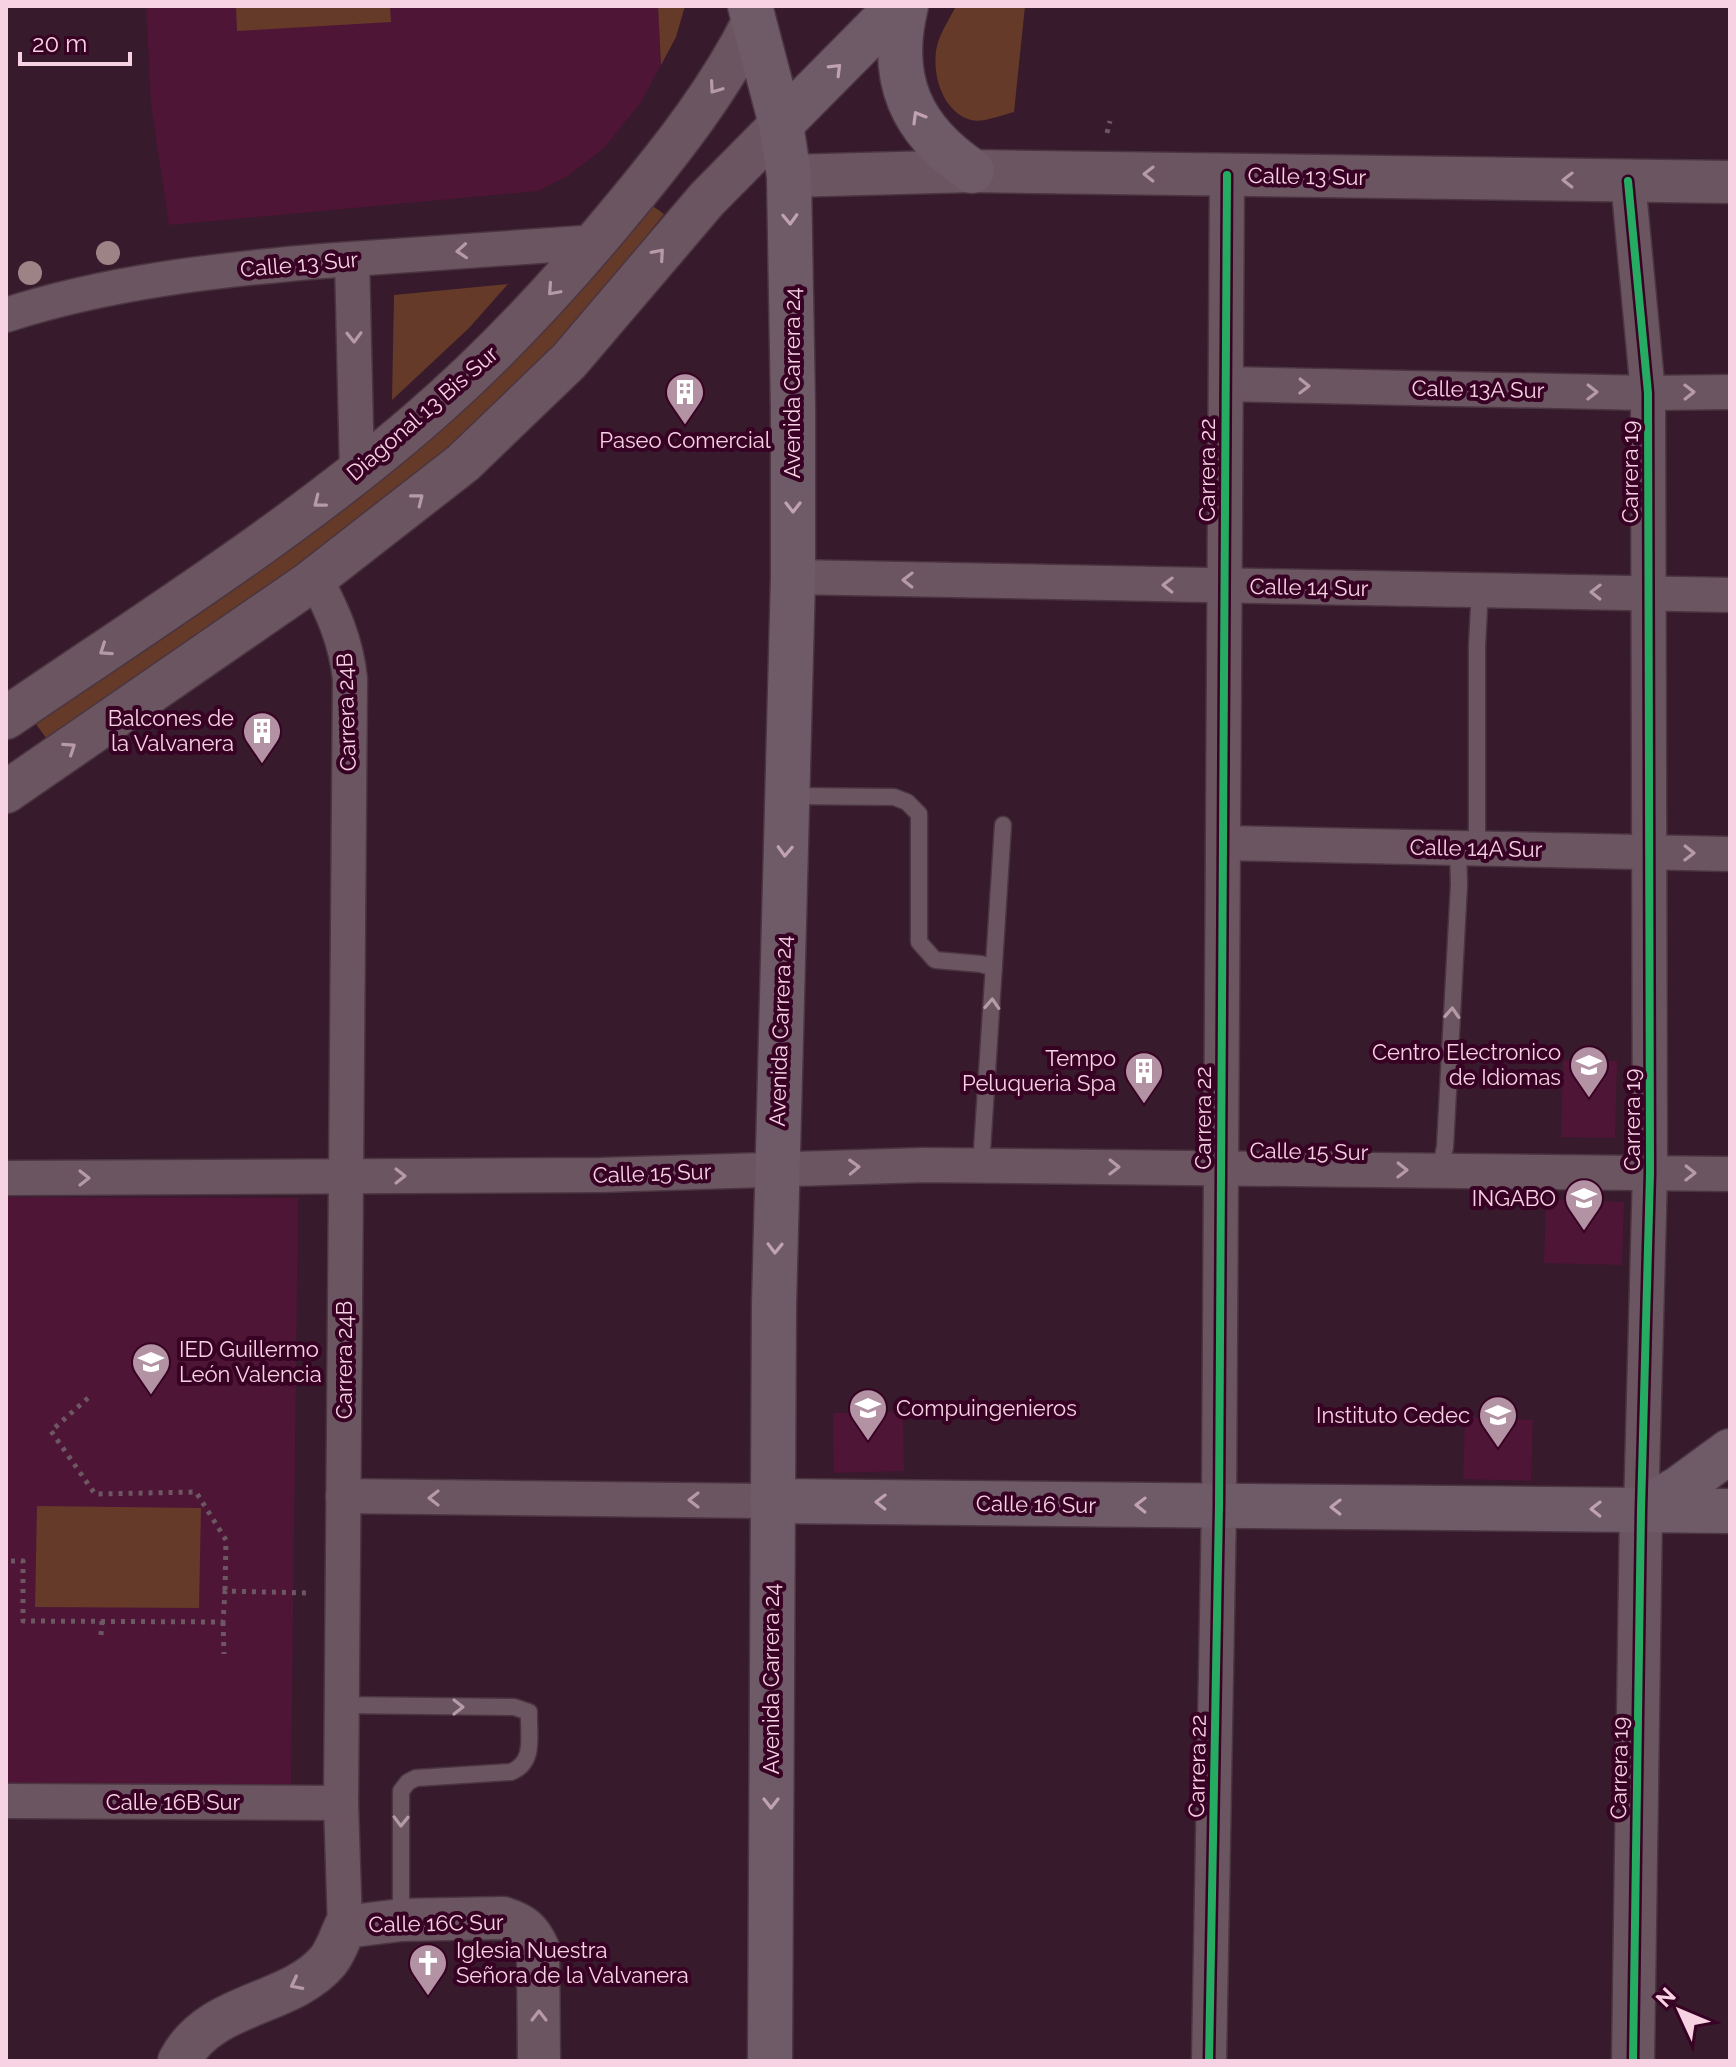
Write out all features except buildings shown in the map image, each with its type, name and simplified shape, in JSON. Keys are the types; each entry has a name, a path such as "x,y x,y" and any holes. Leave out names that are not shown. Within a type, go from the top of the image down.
{"main road":[{"path":"781,124 898,6"},
{"path":"906,6 899,33 900,73 913,110 928,135 948,155 972,171"},
{"name":"Avenida Carrera 24","path":"752,13 781,124 789,176 793,577 776,1170 770,2061"},
{"path":"1641,1510 1678,1489 1730,1451"},
{"name":"Calle 16 Sur","path":"772,1501 1730,1511"}],"street":[{"name":"Diagonal 13 Bis Sur","path":"6,718 298,518 417,423 482,364 596,242 657,167 734,60 752,13"},
{"path":"6,733 20,782 315,578 463,463 569,361 707,199 781,124"},
{"name":"Calle 13 Sur","path":"789,176 972,171 1730,182"},
{"name":"Carrera 22","path":"1209,2061 1219,1506 1227,175"},
{"name":"Carrera 19","path":"1628,181 1648,393 1649,594 1650,1173 1641,1510 1633,2061"},
{"name":"Calle 13 Sur","path":"6,315 70,297 144,282 258,267 596,242"},
{"path":"352,259 357,471"},
{"name":"Calle 13A Sur","path":"1226,384 1730,392"},
{"name":"Calle 14 Sur","path":"793,577 1730,595"},
{"name":"Carrera 24B","path":"179,2061 190,2043 205,2029 232,2013 303,1981 316,1971 337,1948 345,1927 341,1705 350,679 347,651 337,620 315,578"},
{"name":"Calle 14A Sur","path":"1223,843 1730,854"},
{"name":"Calle 15 Sur","path":"6,1178 601,1175 981,1166 1730,1174"},
{"name":"Calle 16 Sur","path":"343,1496 772,1501"},
{"name":"Calle 16B Sur","path":"6,1801 341,1803"},
{"name":"Calle 16C Sur","path":"345,1927 401,1920 503,1918 517,1922 530,1932 538,1948 539,2061"}],"lane":[{"path":"1440,1170 1445,1147 1459,884 1477,831 1480,590"},
{"path":"787,796 894,797 907,802 919,814 919,942 935,960 994,968"},
{"path":"981,1166 1003,825"},
{"path":"341,1705 514,1707 529,1712 528,1758 523,1767 511,1772 416,1778 401,1791 401,1920"}],"path":[{"path":"88,1398 51,1431 95,1494 196,1492 226,1540 224,1654"},
{"path":"11,1561 23,1561 23,1621 223,1622"},
{"path":"225,1591 342,1593"},
{"path":"101,1635 102,1621"}],"shaded area":[{"path":"146,6 658,6 661,65 641,102 604,148 568,176 538,191 169,225 151,105"},
{"path":"236,6 390,6 391,22 237,31"},
{"path":"658,6 685,6 676,37 661,65"},
{"path":"956,6 1025,6 1014,112 976,121 961,116 946,100 937,79 937,46"},
{"path":"650,204 664,214 577,323 507,399 412,480 269,589 49,742 33,720"},
{"path":"508,284 469,328 392,400 394,295"},
{"name":"Centro Electronico de Idiomas","path":"1563,1060 1617,1061 1615,1138 1561,1137"},
{"name":"IED Guillermo León Valencia","path":"6,1197 298,1198 291,1785 6,1786"},
{"name":"INGABO","path":"1546,1199 1624,1202 1622,1265 1544,1263"},
{"name":"Compuingenieros","path":"903,1412 904,1471 834,1473 833,1413"},
{"name":"Instituto Cedec","path":"1465,1417 1533,1420 1531,1481 1463,1479"},
{"path":"37,1506 201,1508 199,1608 35,1607"}],"cycle path":[{"path":"1209,2061 1219,1506 1227,175"},
{"path":"1628,181 1648,393 1650,1173 1641,1510 1633,2061"}],"place":[{"name":"Paseo Comercial","path":"685,426"},
{"name":"Balcones de la Valvanera","path":"262,765"},
{"name":"Centro Electronico de Idiomas","path":"1589,1099"},
{"name":"Tempo Peluqueria Spa","path":"1144,1105"},
{"name":"INGABO","path":"1584,1232"},
{"name":"IED Guillermo León Valencia","path":"151,1396"},
{"name":"Compuingenieros","path":"868,1442"},
{"name":"Instituto Cedec","path":"1498,1449"},
{"name":"Iglesia Nuestra Señora de la Valvanera","path":"428,1997"}]}
